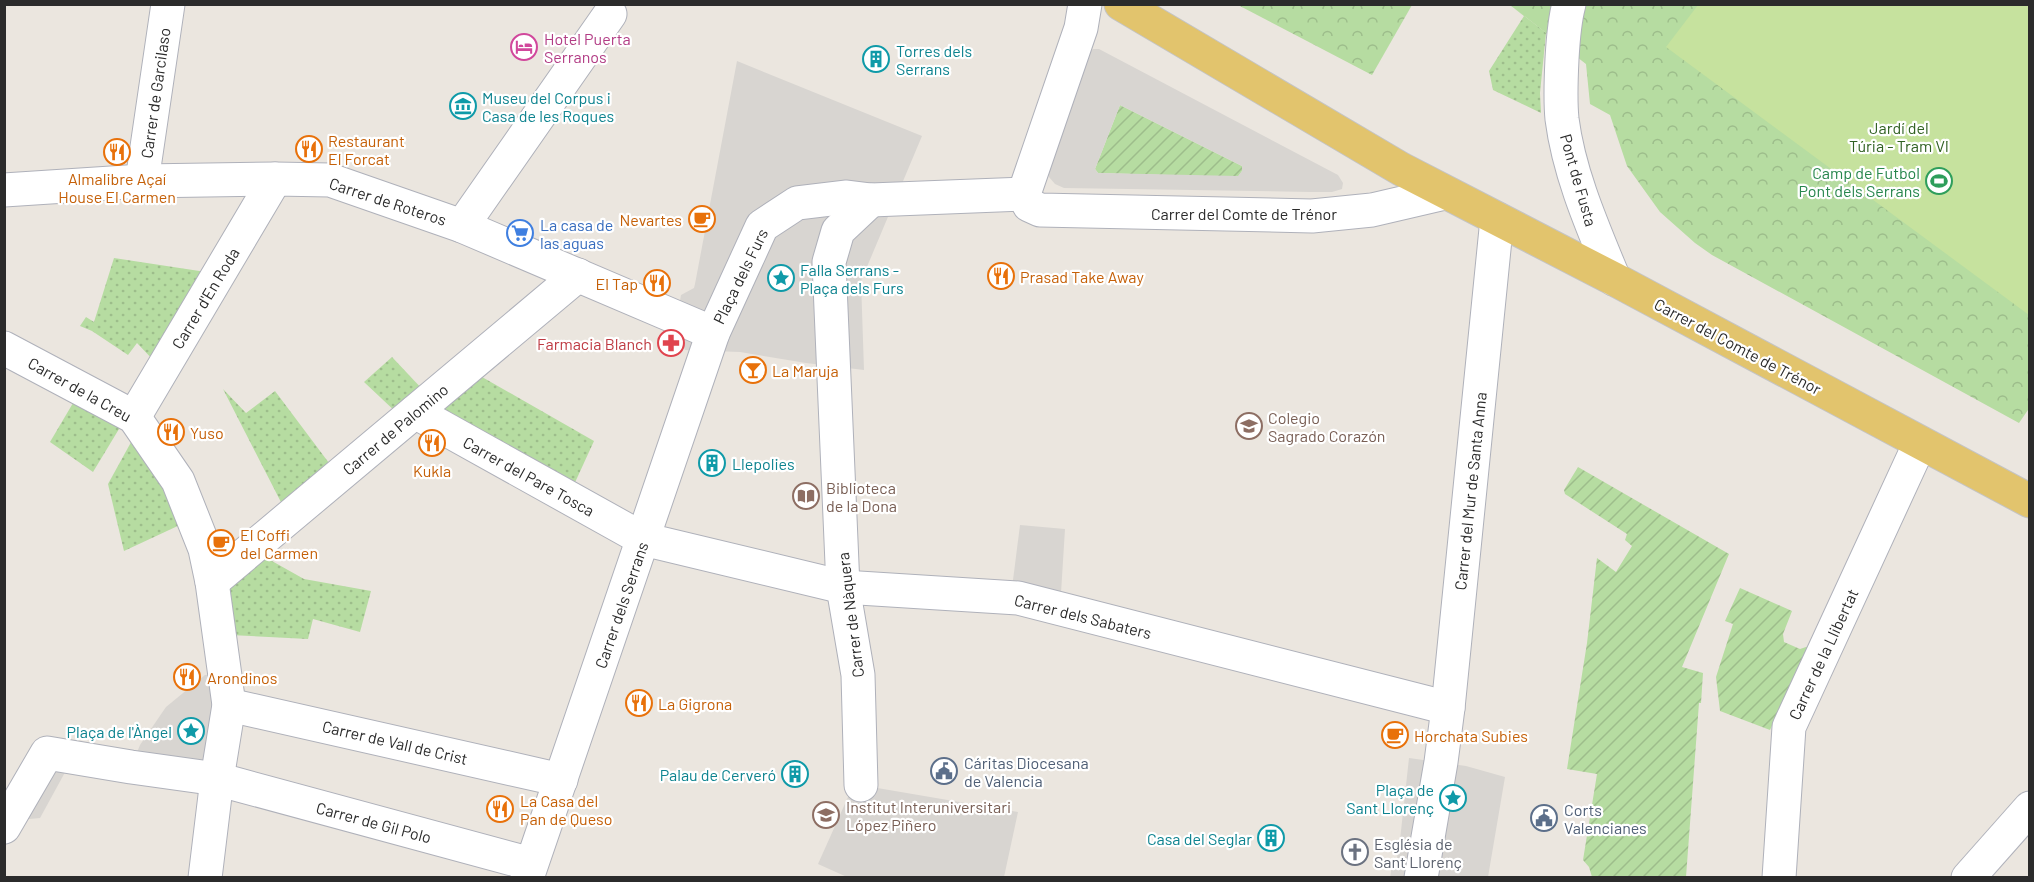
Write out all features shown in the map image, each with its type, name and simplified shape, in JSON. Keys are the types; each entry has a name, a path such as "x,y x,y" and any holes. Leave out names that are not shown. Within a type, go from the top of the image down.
{"main road":[{"name":"Carrer del Comte de Trénor","path":"1121,4 1401,170 1614,279 2030,501"}],"street":[{"name":"Carrer de Garcilaso","path":"142,181 168,4"},
{"path":"1032,202 1081,28 1085,4"},
{"name":"Pont de Fusta","path":"1569,4 1560,88 1566,145 1591,223 1614,279"},
{"path":"462,226 610,14"},
{"name":"Carrer d'En Roda","path":"134,417 275,179"},
{"name":"Carrer de Roteros","path":"4,190 142,181 330,180 462,226 713,333"},
{"name":"Carrer del Comte de Trénor","path":"871,200 1032,202 1312,216 1372,210 1445,192"},
{"name":"Plaça dels Furs","path":"713,333 762,226 797,203 848,197 871,200"},
{"name":"Carrer de Nàquera","path":"861,784 858,675 843,587 829,262 838,231 871,200"},
{"name":"Carrer del Mur de Santa Anna","path":"1420,878 1442,762 1497,219"},
{"name":"Carrer de Palomino","path":"212,582 578,275"},
{"name":"Carrer dels Serrans","path":"529,871 713,333"},
{"name":"Carrer de la Creu","path":"4,348 134,417 178,481 205,549 227,689"},
{"name":"Carrer del Pare Tosca","path":"415,412 643,539"},
{"name":"Carrer de la Llibertat","path":"1779,878 1789,727 1920,443"},
{"name":"Carrer dels Sabaters","path":"643,539 843,587 1018,598 1448,708"},
{"path":"206,878 227,689"},
{"name":"Carrer de Vall de Crist","path":"227,689 561,780"},
{"path":"4,826 47,753 217,779"},
{"name":"Carrer de Gil Polo","path":"217,779 529,871"},
{"path":"1968,878 2030,808"}],"green space":[{"path":"1238,5 1412,5 1372,75"},
{"path":"1510,5 1618,88 1546,33 1540,93 1541,113 1493,90 1489,71 1524,16"},
{"name":"Jardí del Túria - Tram VI","path":"1510,5 2029,5 2030,407 2019,423 1712,255 1695,243 1660,212 1627,166 1610,115 1590,104 1586,64"},
{"name":"Camp de Futbol Pont dels Serrans","path":"1698,5 2029,5 2029,315 1666,47"},
{"path":"1120,105 1242,166 1242,171 1238,177 1098,173 1095,169"},
{"path":"114,258 206,272 156,363 137,343 128,355 92,331 80,326 86,317 94,322"},
{"path":"392,357 424,391 398,414 364,382"},
{"path":"475,373 594,441 572,489 432,415"},
{"path":"223,389 246,413 275,391 335,471 285,510"},
{"path":"76,398 122,424 93,472 50,442"},
{"path":"135,435 167,480 182,524 124,551 108,484"},
{"path":"1578,467 1729,554 1682,667 1703,673 1686,877 1592,877 1589,867 1583,860 1597,774 1567,769 1587,643 1597,558 1616,572 1632,546 1625,540 1627,534 1565,494 1564,490"},
{"path":"263,556 304,579 371,591 360,632 313,619 308,639 230,635 224,589"},
{"path":"1740,588 1792,611 1783,634 1784,642 1800,649 1809,646 1770,730 1720,711 1716,677 1733,624 1725,621"}],"shaded area":[{"path":"1093,49 1099,49 1338,175 1343,183 1342,189 1332,192 1311,192 1064,188 1055,184 1049,177 1048,164 1088,54","holes":["1120,105 1242,166 1242,171 1238,176 1098,173 1095,169"]},
{"path":"737,61 922,136 861,281 864,370 740,352 685,350 675,329 681,295 694,288 695,284"},
{"path":"1020,525 1065,529 1061,593 1012,588"},
{"name":"Plaça de l'Àngel","path":"234,673 227,774 128,775 140,745 166,707 205,675"},
{"name":"Plaça de Sant Llorenç","path":"1409,758 1466,766 1505,777 1488,877 1390,878 1392,865 1396,864 1400,840"},
{"path":"69,765 40,818 19,820 20,775"},
{"path":"848,783 1018,812 1004,877 847,877 818,864 848,797"}],"place":[{"name":"Hotel Puerta Serranos","path":"524,47"},
{"name":"Torres dels Serrans","path":"876,59"},
{"name":"Museu del Corpus i Casa de les Roques","path":"463,106"},
{"name":"Restaurant El Forcat","path":"309,149"},
{"name":"Almalibre Açaí House El Carmen","path":"117,152"},
{"name":"Camp de Futbol Pont dels Serrans","path":"1939,181"},
{"name":"Nevartes","path":"702,219"},
{"name":"La casa de las aguas","path":"520,233"},
{"name":"Prasad Take Away","path":"1001,276"},
{"name":"Falla Serrans - Plaça dels Furs","path":"781,278"},
{"name":"El Tap","path":"657,283"},
{"name":"Farmacia Blanch","path":"671,343"},
{"name":"La Maruja","path":"753,370"},
{"name":"Colegio Sagrado Corazón","path":"1249,426"},
{"name":"Yuso","path":"171,432"},
{"name":"Kukla","path":"432,443"},
{"name":"Llepolies","path":"712,463"},
{"name":"Biblioteca de la Dona","path":"806,496"},
{"name":"El Coffi del Carmen","path":"221,543"},
{"name":"Arondinos","path":"187,677"},
{"name":"La Gigrona","path":"639,703"},
{"name":"Plaça de l'Àngel","path":"191,731"},
{"name":"Horchata Subies","path":"1395,735"},
{"name":"Cáritas Diocesana de Valencia","path":"944,771"},
{"name":"Palau de Cerveró","path":"795,774"},
{"name":"Plaça de Sant Llorenç","path":"1453,798"},
{"name":"La Casa del Pan de Queso","path":"500,809"},
{"name":"Institut Interuniversitari López Piñero","path":"826,815"},
{"name":"Corts Valencianes","path":"1544,818"},
{"name":"Casa del Seglar","path":"1271,838"},
{"name":"Església de Sant Llorenç","path":"1355,852"}]}
